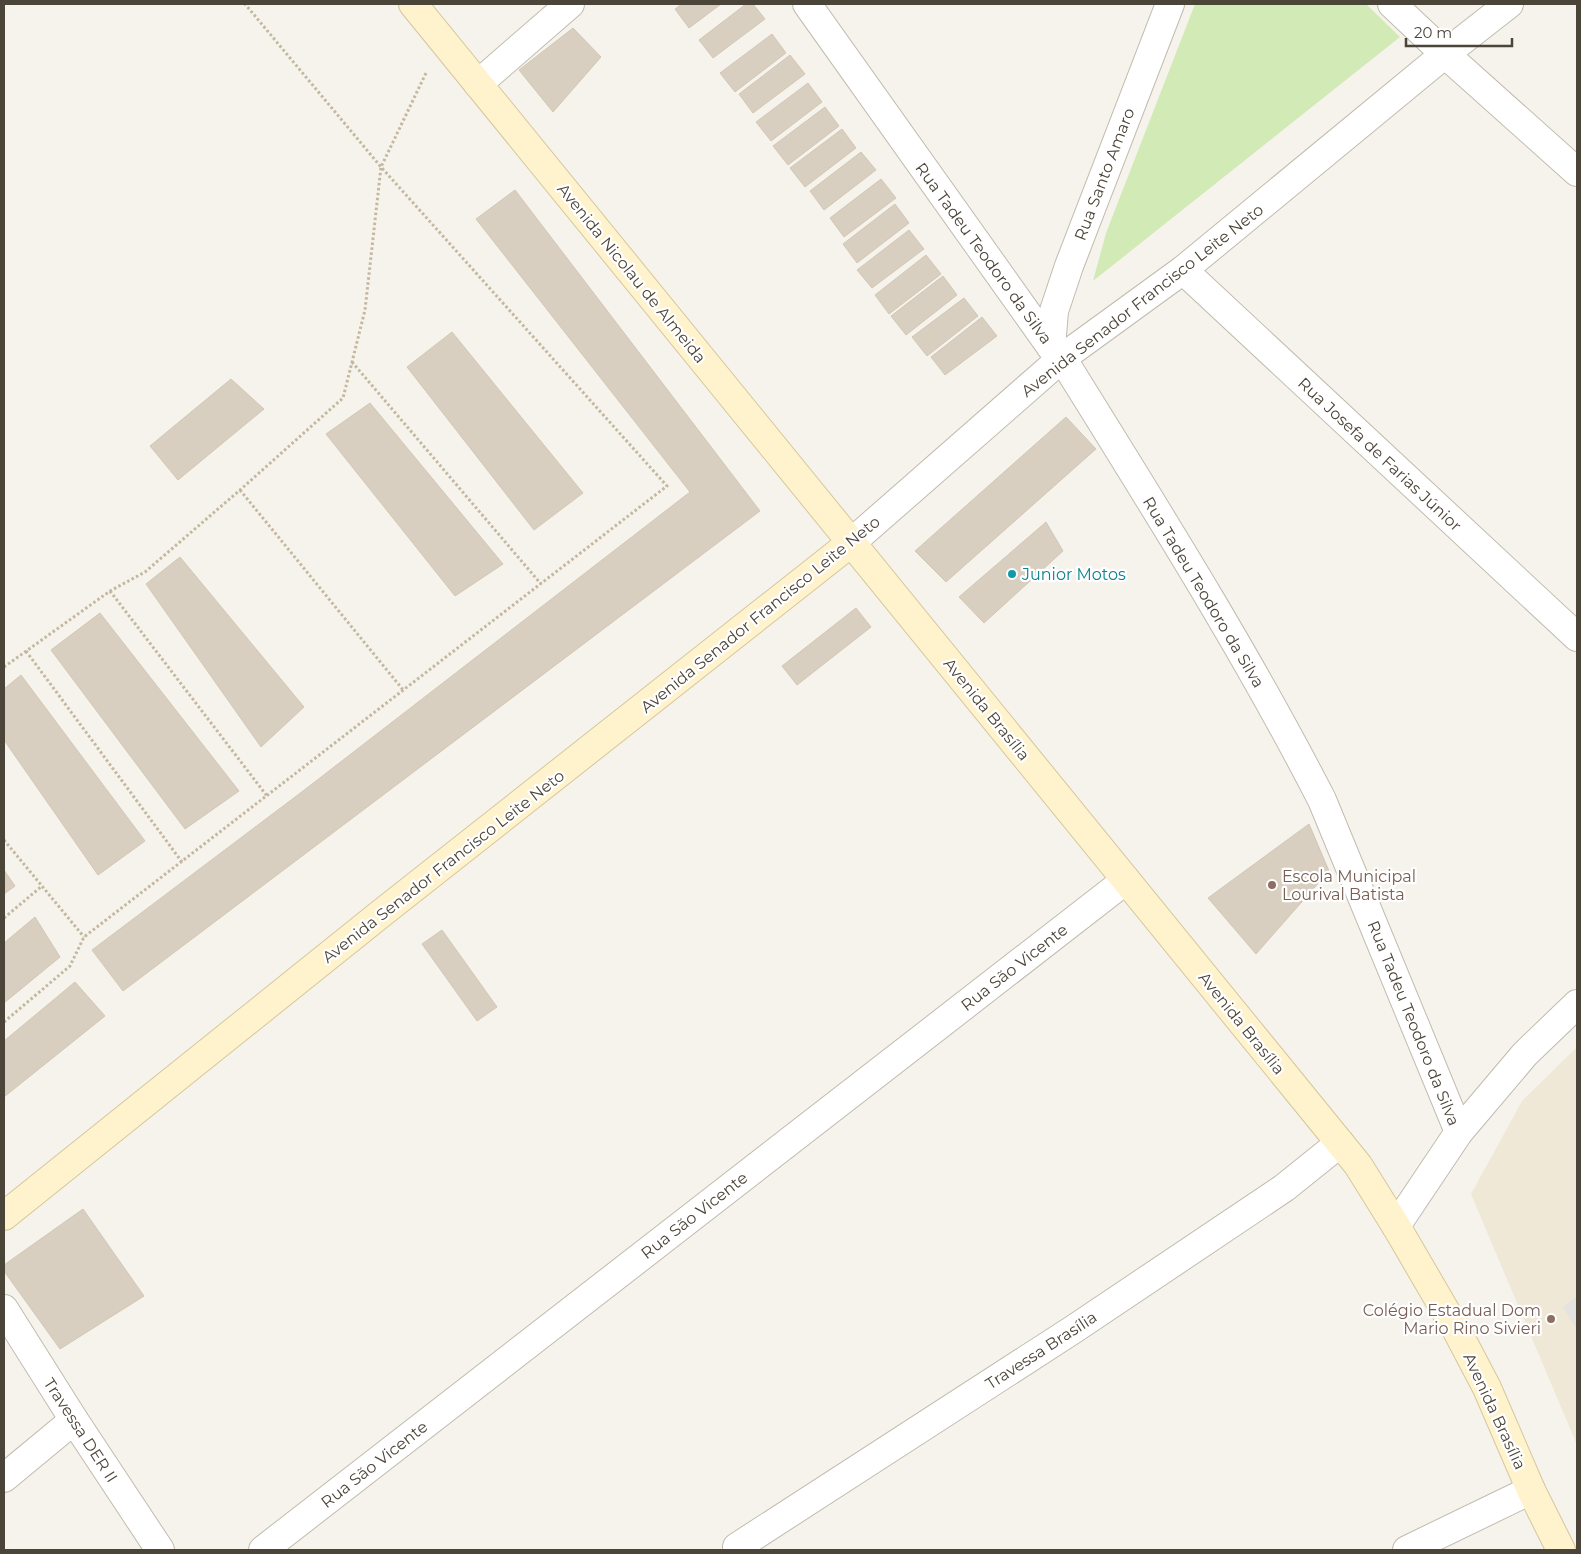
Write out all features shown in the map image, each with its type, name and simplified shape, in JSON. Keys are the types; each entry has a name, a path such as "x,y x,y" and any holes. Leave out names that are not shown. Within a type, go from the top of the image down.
{"main road":[{"name":"Avenida Nicolau de Almeida","path":"413,4 852,542"},
{"name":"Avenida Brasília","path":"852,542 1358,1164 1456,1329 1487,1388 1531,1490 1562,1550"},
{"name":"Avenida Senador Francisco Leite Neto","path":"4,1216 391,906 852,542"}],"street":[{"path":"478,84 570,4"},
{"name":"Rua Tadeu Teodoro da Silva","path":"807,4 1057,352 1199,581 1319,793 1458,1132 1396,1226"},
{"name":"Rua Santo Amaro","path":"1057,352 1054,311 1069,266 1170,4"},
{"path":"1392,4 1577,172"},
{"name":"Avenida Senador Francisco Leite Neto","path":"852,542 1057,352 1183,270 1445,54 1509,4"},
{"name":"Rua Josefa de Farias Júnior","path":"1183,270 1577,637"},
{"name":"Rua São Vicente","path":"263,1550 1126,880"},
{"path":"1458,1132 1525,1054 1577,1004"},
{"name":"Travessa Brasília","path":"737,1548 1074,1329 1276,1194 1340,1143"},
{"name":"Travessa DER II","path":"4,1309 74,1420 160,1550"},
{"path":"4,1478 74,1420"},
{"path":"1406,1550 1531,1490"}],"path":[{"path":"4,1022 70,966 84,937 667,486 381,167 245,4"},
{"path":"4,667 110,591 144,572 343,398 365,310 381,167 429,66 444,40"},
{"path":"352,361 541,584"},
{"path":"240,490 404,690"},
{"path":"110,591 267,796"},
{"path":"26,651 182,862"},
{"path":"4,840 84,937"},
{"path":"4,918 42,886"}],"shaded area":[{"name":"Colégio Estadual Dom Mario Rino Sivieri","path":"1577,1047 1577,1445 1471,1194 1522,1101"},
{"path":"1577,1296 1577,1330 1563,1307"}],"green space":[{"path":"1195,4 1366,4 1400,37 1093,281 1106,233"}],"building":[{"path":"682,4 721,4 689,28 675,9"},
{"path":"746,4 753,4 765,19 713,58 699,40"},
{"path":"573,28 601,57 553,112 519,70"},
{"path":"772,34 786,53 735,92 720,73"},
{"path":"790,55 805,74 753,113 739,94"},
{"path":"808,83 822,102 771,141 756,122"},
{"path":"825,107 839,126 788,165 773,146"},
{"path":"842,129 856,148 805,187 790,168"},
{"path":"861,152 876,170 824,210 810,191"},
{"path":"881,179 896,198 844,237 830,218"},
{"path":"515,190 760,511 123,991 92,950 303,791 690,492 476,219"},
{"path":"895,204 909,223 857,263 843,244"},
{"path":"909,230 924,249 872,288 857,270"},
{"path":"926,255 941,274 889,314 875,295"},
{"path":"943,276 957,295 906,335 891,316"},
{"path":"964,298 978,316 927,356 912,337"},
{"path":"982,317 997,336 945,375 931,357"},
{"path":"452,332 583,493 534,530 407,367"},
{"path":"231,379 264,409 178,480 150,446"},
{"path":"370,403 503,564 455,596 326,434"},
{"path":"1066,417 1096,449 946,582 915,551"},
{"name":"Junior Motos","path":"1046,522 1063,551 984,623 959,597"},
{"path":"180,557 304,707 261,747 146,584"},
{"path":"856,608 871,627 797,685 782,666"},
{"path":"100,613 239,791 185,829 51,650"},
{"path":"21,675 145,841 98,875 4,740 4,689"},
{"name":"Escola Municipal Lourival Batista","path":"1309,824 1329,871 1256,954 1208,898"},
{"path":"4,870 15,886 4,894"},
{"path":"35,917 60,957 4,1003 4,943"},
{"path":"442,930 497,1007 477,1021 422,944"},
{"path":"75,982 105,1016 4,1097 4,1041"},
{"path":"83,1209 144,1296 60,1349 4,1271 4,1265"}],"place":[{"name":"Junior Motos","path":"1012,574"},
{"name":"Escola Municipal Lourival Batista","path":"1272,885"},
{"name":"Colégio Estadual Dom Mario Rino Sivieri","path":"1551,1319"}]}
